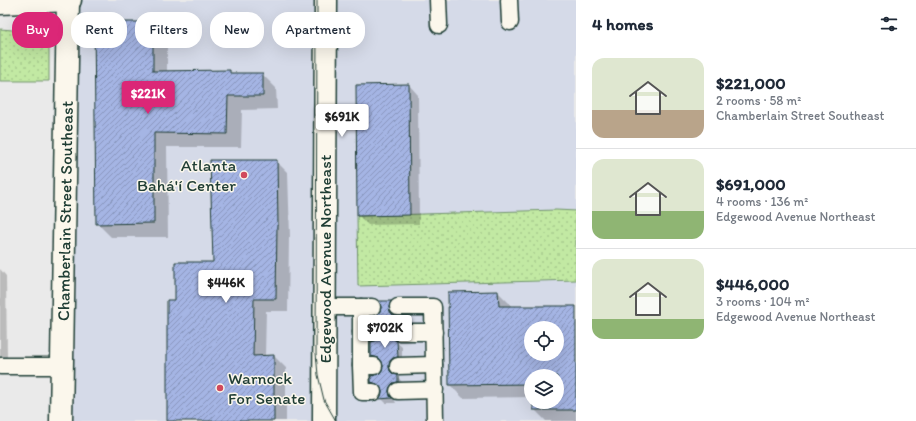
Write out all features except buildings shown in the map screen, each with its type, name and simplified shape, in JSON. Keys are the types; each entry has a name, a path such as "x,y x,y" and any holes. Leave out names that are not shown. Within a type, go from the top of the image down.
{"street":[{"path":"0,3 69,0"},
{"name":"Chamberlain Street Southeast","path":"61,421 69,0"},
{"name":"Edgewood Avenue Northeast","path":"324,421 326,0"}],"lane":[{"path":"438,0 439,25"},
{"path":"509,0 510,22"},
{"path":"325,307 366,307 367,366 362,392 372,392"},
{"path":"398,307 434,307 436,421"},
{"path":"399,332 434,332"},
{"path":"398,366 434,365"},
{"path":"0,366 62,366"},
{"path":"398,391 435,390"}],"shaded area":[{"path":"68,0 576,0 576,421 61,421"}],"green space":[{"path":"0,29 12,30 12,48 49,48 49,81 0,81"},
{"path":"556,210 576,211 576,280 358,286 357,216"}],"tram line":[{"path":"317,0 316,353 318,375 324,400 336,421"}],"place":[{"name":"Atlanta Bahá'í Center","path":"244,175"},
{"name":"Warnock For Senate","path":"220,388"}]}
